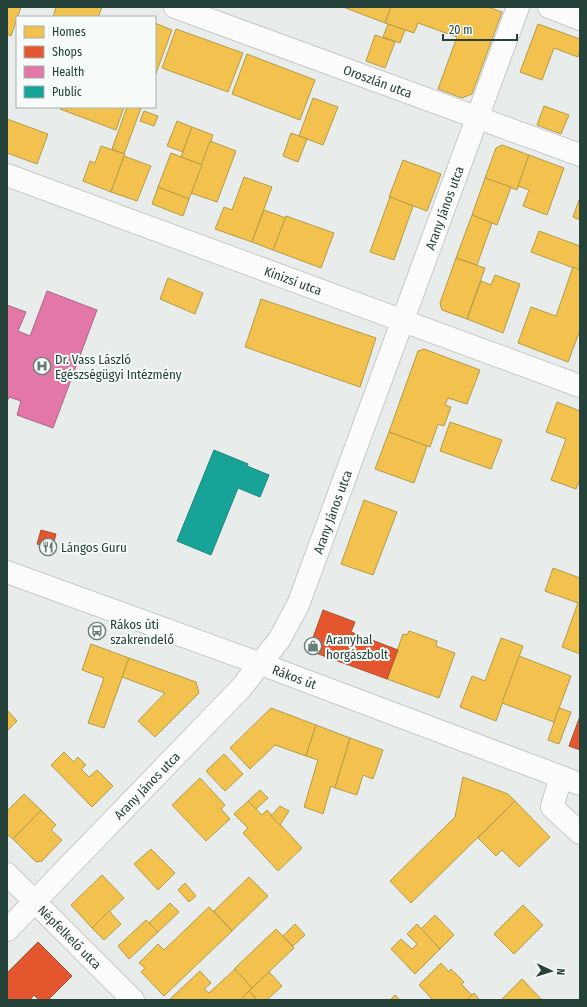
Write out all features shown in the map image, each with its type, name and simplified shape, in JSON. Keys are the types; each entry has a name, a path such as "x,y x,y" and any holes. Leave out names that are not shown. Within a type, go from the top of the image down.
{"street":[{"name":"Oroszlán utca","path":"176,7 580,155"},
{"name":"Arany János utca","path":"7,930 230,700 261,664 279,640 298,606 518,7"},
{"path":"549,7 580,19"},
{"name":"Kinizsi utca","path":"7,175 580,386"},
{"name":"Rákos út","path":"7,572 261,664 570,781"},
{"path":"570,781 552,807 580,833"},
{"name":"Népfelkelő utca","path":"7,874 132,1000"}],"building: Homes":[{"path":"7,7 21,7 18,16 16,16 16,22 11,36 7,34"},
{"path":"56,7 102,7 98,16 53,16"},
{"path":"343,7 391,7 385,23"},
{"path":"391,7 488,7 502,12 472,94 462,98 438,89 457,37 418,23 414,33 385,23"},
{"path":"156,23 172,30 156,73"},
{"path":"388,24 405,30 400,43 383,37"},
{"path":"538,24 580,39 580,51 578,57 554,48 542,80 520,72"},
{"path":"176,29 243,53 228,92 162,68"},
{"path":"375,35 395,42 385,68 366,61"},
{"path":"247,54 315,80 300,120 232,94"},
{"path":"313,98 338,107 323,145 299,136"},
{"path":"544,106 569,115 561,134 537,125"},
{"path":"60,108 124,108 116,130"},
{"path":"127,108 141,108 124,154 112,149"},
{"path":"144,111 158,116 154,126 140,121"},
{"path":"7,119 48,134 37,164 7,153"},
{"path":"177,121 192,127 183,152 167,146"},
{"path":"192,127 213,135 202,165 181,157"},
{"path":"291,133 307,139 298,162 283,156"},
{"path":"210,141 236,151 217,202 191,193"},
{"path":"502,145 529,155 517,190 485,178 496,148"},
{"path":"101,146 125,154 111,192 83,181 90,161 95,163"},
{"path":"171,153 202,165 189,199 158,187"},
{"path":"529,155 564,168 547,215 523,206 529,190 518,186"},
{"path":"124,156 151,166 137,201 111,192"},
{"path":"403,160 441,174 427,211 389,197"},
{"path":"244,177 272,187 252,242 215,229 224,207 232,210"},
{"path":"485,178 511,187 497,225 472,215"},
{"path":"158,187 189,199 183,216 152,204"},
{"path":"390,197 413,206 394,260 370,252"},
{"path":"580,197 580,220 573,217"},
{"path":"264,210 286,218 273,250 252,242"},
{"path":"472,215 492,223 477,265 456,258"},
{"path":"286,216 334,233 321,268 273,250"},
{"path":"539,231 580,246 579,270 531,252"},
{"path":"456,258 485,268 467,319 442,310 440,303"},
{"path":"573,267 580,270 580,330 568,362 518,343 531,307 556,316"},
{"path":"495,275 520,284 503,333 467,319 481,281 491,285"},
{"path":"168,278 203,293 195,314 160,299"},
{"path":"261,299 376,338 360,387 245,347"},
{"path":"424,349 480,370 467,404 448,398 445,405 451,407 444,426 438,424 430,447 389,432 418,351"},
{"path":"557,402 580,411 580,479 576,489 551,480 566,439 546,432"},
{"path":"450,422 502,440 491,469 440,451"},
{"path":"389,432 427,446 414,483 375,469"},
{"path":"364,500 397,512 373,575 341,564"},
{"path":"553,568 580,578 580,654 562,647 578,603 545,591"},
{"path":"409,631 437,641 436,646 455,653 439,698 387,679 403,634 407,635"},
{"path":"501,638 523,646 496,721 460,707 472,676 485,681"},
{"path":"91,644 129,658 104,728 88,723 104,678 82,670"},
{"path":"519,656 571,676 554,722 502,703"},
{"path":"129,658 196,682 199,693 155,737 138,721 165,693 122,677"},
{"path":"271,708 316,725 306,756 275,745 250,769 230,748"},
{"path":"559,708 571,712 559,744 548,740"},
{"path":"7,710 17,721 7,731"},
{"path":"316,725 350,738 335,788 331,786 323,814 304,807 318,760 306,756"},
{"path":"350,738 383,750 373,779 363,775 357,795 335,788"},
{"path":"64,752 74,762 78,757 86,765 81,769 89,777 97,770 113,786 92,807 51,765"},
{"path":"224,754 243,774 225,791 206,771"},
{"path":"463,777 508,794 515,801 411,903 390,881 455,817"},
{"path":"200,778 225,805 221,809 230,819 206,841 172,805"},
{"path":"260,790 268,798 256,809 248,801"},
{"path":"24,794 41,810 13,839 7,834 7,811"},
{"path":"248,801 262,815 267,810 302,848 278,871 243,833 248,828 234,814"},
{"path":"515,801 550,837 519,867 502,850 496,856 478,838"},
{"path":"280,806 289,811 280,825 271,816"},
{"path":"41,810 56,825 51,830 62,840 42,861 36,862 13,839"},
{"path":"151,849 175,873 158,890 134,864"},
{"path":"102,875 124,898 92,928 71,905"},
{"path":"249,877 268,896 232,931 214,911"},
{"path":"185,883 196,896 189,902 178,890"},
{"path":"170,903 179,912 158,932 149,923"},
{"path":"523,905 543,925 514,954 494,934"},
{"path":"209,907 232,931 164,996 141,972 145,968 139,963 158,944 164,950"},
{"path":"109,911 121,924 104,940 92,928"},
{"path":"435,915 454,935 440,949 421,929"},
{"path":"146,920 158,932 129,959 118,946"},
{"path":"295,924 305,935 293,946 283,936"},
{"path":"417,924 440,949 415,974 391,949 401,939 412,949 417,944 407,934"},
{"path":"276,929 294,948 252,988 234,969"},
{"path":"441,963 449,972 451,969 464,982 461,984 472,995 467,1000 433,1000 419,985"},
{"path":"235,969 252,988 240,1000 169,1000 200,971 211,983 204,989 209,993"},
{"path":"269,972 282,986 267,1000 257,1000 249,991"},
{"path":"522,979 542,1000 501,1000"},
{"path":"249,991 257,1000 240,1000"},
{"path":"474,993 480,1000 467,1000"},
{"path":"395,995 400,1000 390,1000"}],"building: Shops":[{"path":"41,530 56,534 52,549 37,544"},
{"path":"323,610 355,622 351,632 398,650 387,679 313,652 310,646"},
{"path":"580,716 580,750 569,746"},
{"path":"38,942 72,976 48,1000 39,1000 34,995 30,1000 7,1000 7,973"}],"building: Health":[{"name":"Dr. Vass László Egészségügyi Intézmény","path":"47,291 97,310 53,428 17,415 21,401 9,397 7,402 7,305 26,312 18,331 30,336"}],"building: Public":[{"path":"214,450 248,464 247,466 269,475 260,497 238,488 211,555 177,541"}],"place":[{"name":"Dr. Vass László Egészségügyi Intézmény","path":"42,366"},
{"name":"Lángos Guru","path":"48,547"},
{"name":"Rákos úti szakrendelő","path":"97,631"},
{"name":"Aranyhal horgászbolt","path":"313,646"}]}
